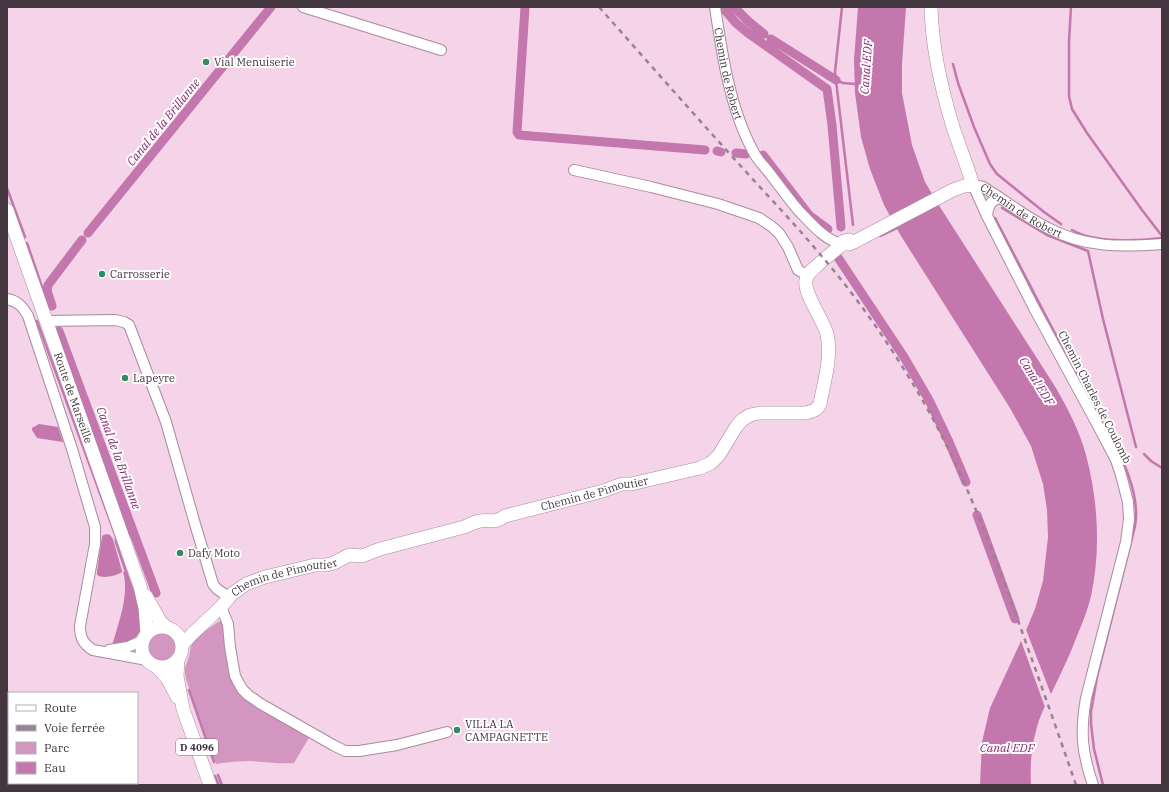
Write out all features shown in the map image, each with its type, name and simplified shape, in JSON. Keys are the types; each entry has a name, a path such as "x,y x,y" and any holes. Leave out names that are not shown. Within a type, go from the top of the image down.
{"main road":[{"path":"931,7 931,27 942,90 953,128 973,185"},
{"name":"Chemin de Robert","path":"840,240 849,244 867,233 953,190 964,186 973,185"},
{"name":"Route de Marseille","path":"7,210 140,586 145,608 145,636"},
{"path":"807,275 824,259 840,240"},
{"name":"Chemin de Pimoutier","path":"183,644 241,587 253,581 315,565 326,565 344,556 362,556 380,549 464,527 482,520 492,522 505,516 603,491 622,484 631,484 700,468 715,460 736,427 746,417 760,414 806,413 813,411 818,408 820,404 827,364 828,340 825,328 806,288 807,275"},
{"name":"Route de Marseille","path":"140,586 160,620 169,628"},
{"name":"Chemin de Pimoutier","path":"169,628 188,625 210,616"},
{"path":"157,627 169,628 180,637 183,644 182,653 178,660 167,667 152,663 143,652 142,647 145,636 157,627"},
{"name":"D 4096","path":"178,660 177,676 184,709 210,785"},
{"name":"D 4096","path":"152,663 167,678 184,709"}],"street":[{"path":"303,7 441,50"},
{"name":"Chemin de Robert","path":"715,7 729,86 735,108 753,152 805,217 827,238 836,243 840,240"},
{"path":"574,170 644,185 718,204 760,218 779,234 788,247 798,270 807,275"},
{"name":"Chemin de Robert","path":"973,185 983,187 1048,228 1076,240 1108,246 1162,244"},
{"name":"Chemin Charles de Coulomb","path":"973,185 1034,308 1111,450 1121,475 1127,498 1129,519 1126,542 1086,698 1083,718 1082,741 1086,762 1094,785"},
{"path":"988,217 988,207 990,203 994,199 1000,198"},
{"path":"7,299 21,305 28,316 72,449 93,521 95,539 80,630 81,637 91,649 96,651 152,663"},
{"path":"46,321 115,320 129,325 166,422 214,584 225,603 235,676 242,689 261,704 345,751 354,752 378,749 447,732"},
{"path":"96,651 122,649 136,644 145,636"}],"green space":[{"path":"221,621 223,623 232,679 310,736 294,763 248,761 216,764 186,679 185,670 193,642 198,636"},
{"path":"162,632 172,637 177,647 172,657 162,662 152,657 147,647 152,637"}],"water":[{"name":"Canal EDF","path":"858,7 906,7 902,64 902,93 912,145 925,182 1056,388 1077,429 1090,472 1097,525 1096,561 1091,596 1085,616 1071,650 1039,721 1032,751 1031,785 980,785 982,742 990,708 1035,609 1043,581 1048,537 1047,510 1043,484 1031,446 1010,408 901,236 884,205 870,169 861,137 855,93 854,60"},
{"path":"39,424 58,427 63,442 37,438 32,428"},
{"path":"107,534 113,539 122,572 113,576 103,577 97,575 97,571 102,537 103,535"},
{"path":"127,571 139,604 140,631 132,640 112,646 124,599 125,581 123,572"}],"pier":[{"path":"1025,627 1052,697 1046,710 1020,638"}],"waterway":[{"name":"Canal de la Brillanne","path":"88,233 271,7"},
{"path":"525,7 517,132 519,135 705,150"},
{"path":"734,7 764,34"},
{"path":"842,7 835,72 853,225"},
{"path":"1071,7 1069,41 1069,96 1072,109 1087,133 1162,236"},
{"path":"725,10 736,23 748,33 827,89 832,125 841,227"},
{"path":"771,39 836,80"},
{"path":"953,64 958,83 974,127 990,164 997,174 1061,224"},
{"path":"836,80 843,83 855,84"},
{"path":"717,151 721,152"},
{"path":"736,153 746,154"},
{"path":"763,155 809,215 828,229"},
{"path":"7,188 25,237"},
{"path":"1002,208 1047,235 1088,251 1103,319 1136,447"},
{"path":"995,218 1118,450 1128,475 1135,501 1135,526 1097,677 1091,712 1094,749 1103,785"},
{"path":"880,236 899,227"},
{"path":"1072,230 1081,234 1104,239 1140,240 1162,238"},
{"name":"Canal de la Brillanne","path":"52,306 47,290 48,285 82,240"},
{"path":"27,243 47,304"},
{"path":"837,256 904,357 929,400 966,482"},
{"path":"37,321 116,537 116,542 127,575"},
{"name":"Canal de la Brillanne","path":"59,331 156,593"},
{"name":"Canal de la Brillanne","path":"60,340 130,536 135,536"},
{"path":"1144,454 1151,461 1162,468"},
{"path":"977,515 1015,619"},
{"path":"189,690 214,762"},
{"path":"218,775 222,785"},
{"path":"215,776 219,785"}],"railway":[{"path":"599,7 833,270 874,324 912,382 948,449 982,524 1076,785"}],"place":[{"name":"Vial Menuiserie","path":"206,62"},
{"name":"Carrosserie","path":"102,274"},
{"name":"Lapeyre","path":"125,378"},
{"name":"Dafy Moto","path":"180,553"},
{"name":"VILLA LA CAMPAGNETTE","path":"457,730"}]}
